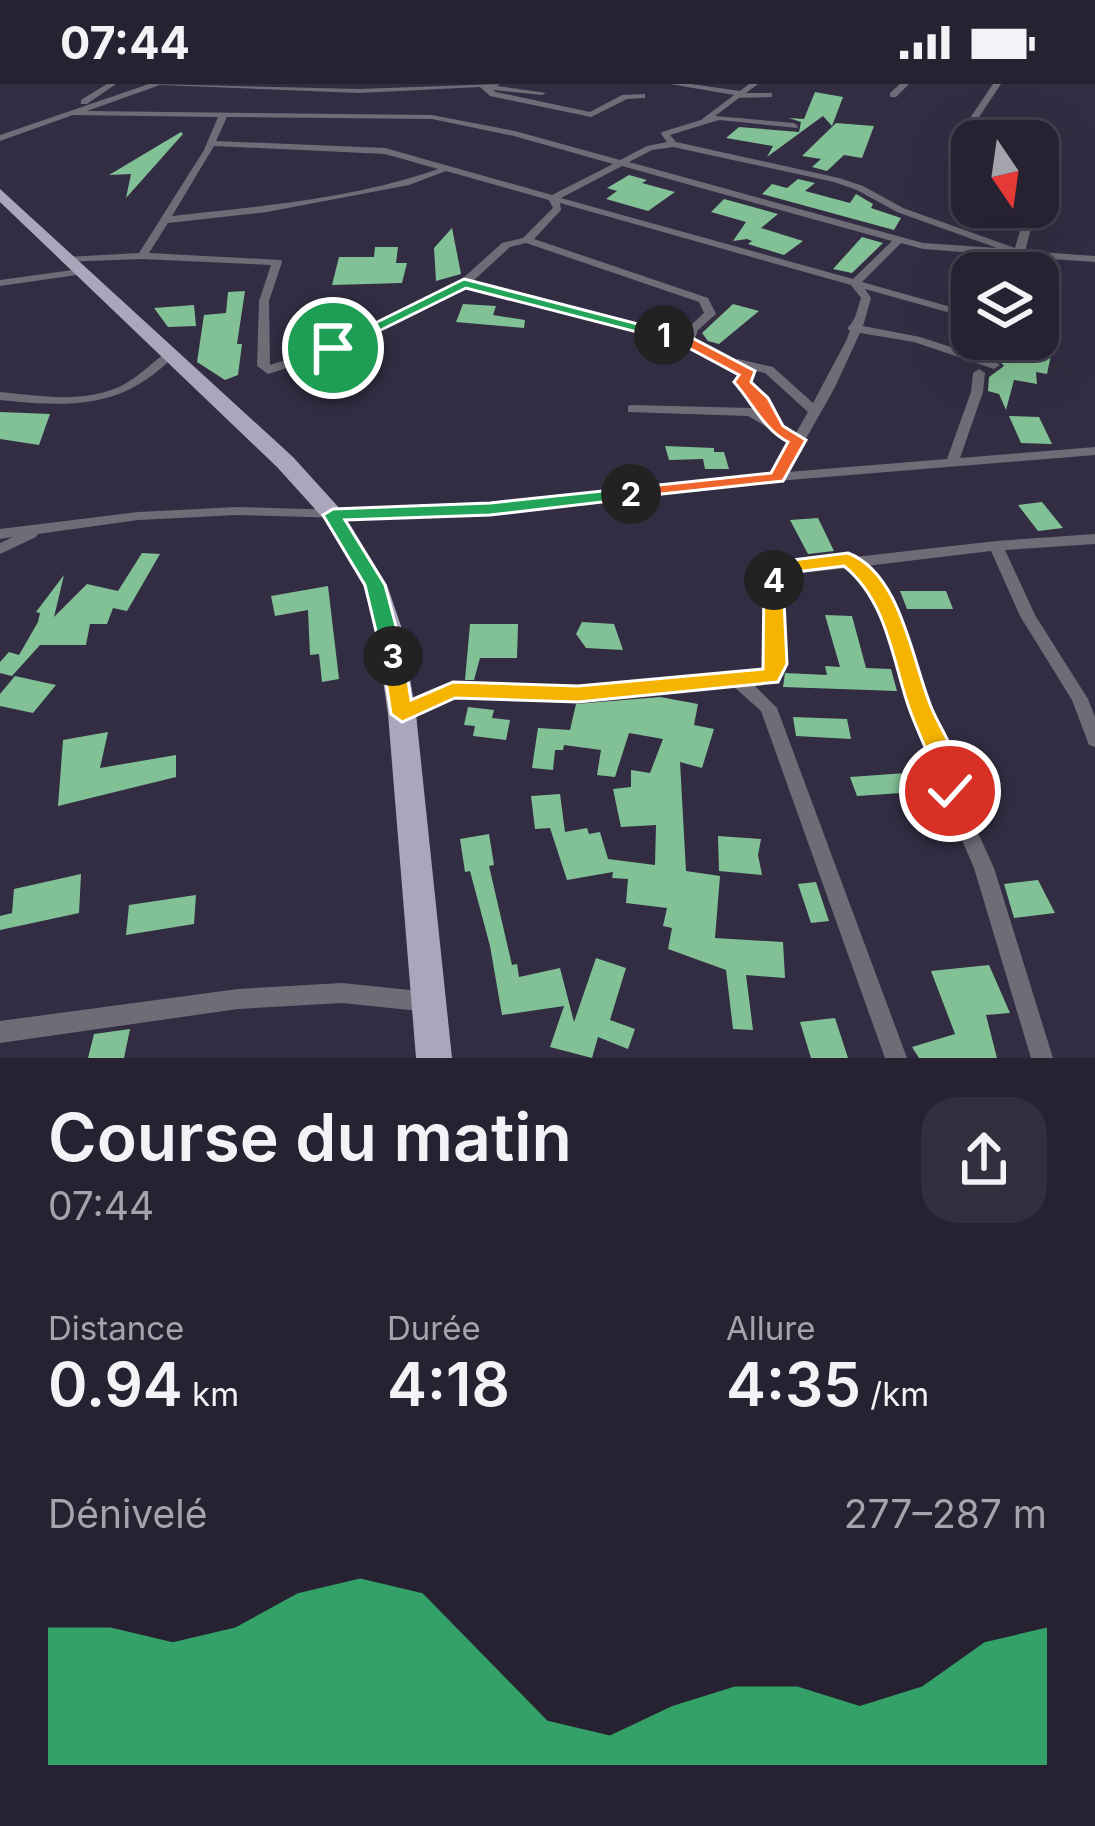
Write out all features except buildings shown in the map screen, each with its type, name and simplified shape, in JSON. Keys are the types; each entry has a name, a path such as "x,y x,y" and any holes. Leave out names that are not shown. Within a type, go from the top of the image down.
{"main road":[{"path":"0,194 285,462 333,515 375,585 388,626 402,714 434,1058"}],"street":[{"path":"73,113 112,84"},
{"path":"0,138 160,84 359,91 514,84"},
{"path":"674,84 769,95"},
{"path":"703,121 754,84"},
{"path":"893,95 905,84"},
{"path":"974,118 997,84"},
{"path":"491,86 542,93"},
{"path":"491,86 493,94 608,121"},
{"path":"359,91 359,99 373,115"},
{"path":"591,115 625,97 642,96"},
{"path":"73,113 373,115 470,122 898,240 960,250 1095,260"},
{"path":"142,256 223,116"},
{"path":"674,144 665,134 719,117 794,126"},
{"path":"211,143 366,148 951,310"},
{"path":"553,198 650,148 674,144 860,188 900,210 1016,251"},
{"path":"790,170 805,157"},
{"path":"164,220 267,208 419,179 442,170"},
{"path":"527,240 558,208 553,198"},
{"path":"1016,251 1024,228"},
{"path":"0,284 142,256 277,262 264,301 263,366 268,370 333,348 464,283 506,245 527,240 704,300 710,314 693,329 688,342"},
{"path":"855,283 898,240"},
{"path":"464,283 688,342 733,363 749,374 742,382 762,401 776,429"},
{"path":"855,283 866,298"},
{"path":"866,298 887,293"},
{"path":"777,477 814,411 866,298"},
{"path":"854,328 951,349"},
{"path":"0,396 97,400 141,381 169,355"},
{"path":"733,363 769,370 814,411"},
{"path":"952,464 960,430 979,395 980,373"},
{"path":"632,409 751,412 798,440"},
{"path":"0,534 138,516 490,509 777,477 1095,451"},
{"path":"0,549 44,528"},
{"path":"402,714 453,690 578,694 770,676 777,664 775,571 848,560 1095,539"},
{"path":"996,547 1028,616 1080,699 1095,740"},
{"path":"848,560 864,572 894,621 920,707 940,748 950,791 984,868 1042,1058"},
{"path":"762,699 765,677"},
{"path":"738,680 762,699 820,840 896,1058"},
{"path":"0,1032 238,999 342,993 429,1002"}],"route":[{"path":"333,348 464,283 500,296 670,335 733,363 749,374 742,382 762,401 776,429 798,440 777,477 490,509 333,515 375,585 388,626 402,714 453,690 578,694 770,676 777,664 775,571 848,560 864,572 894,621 920,707 945,761 950,791"}]}
